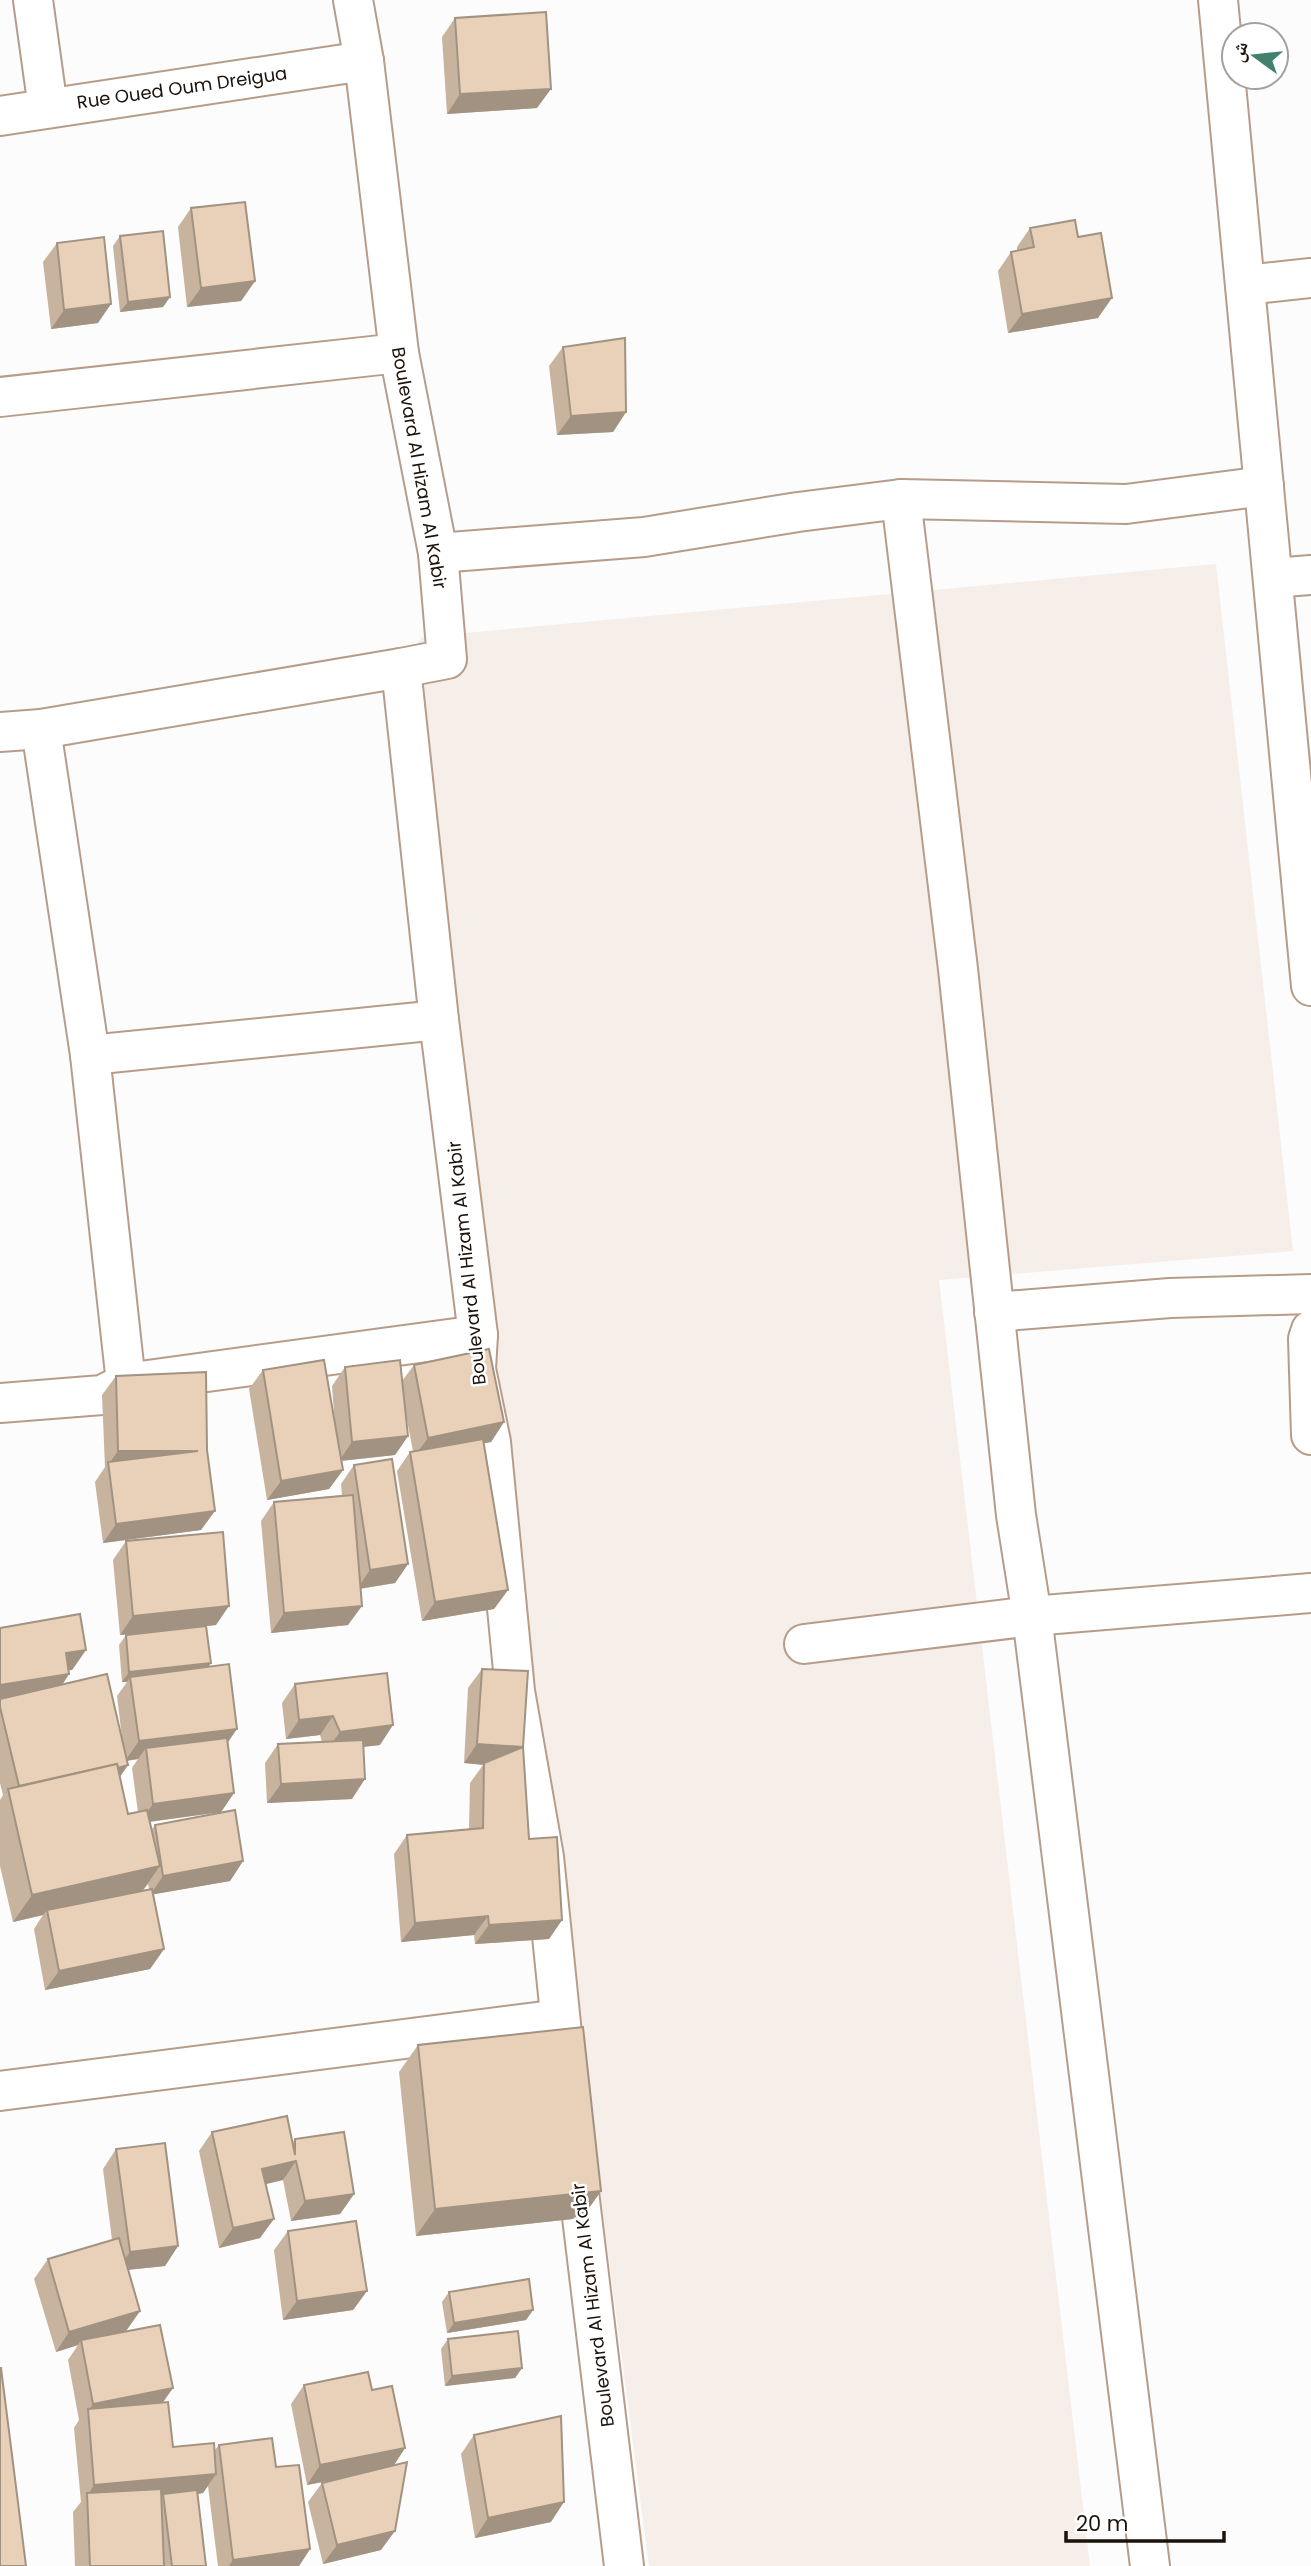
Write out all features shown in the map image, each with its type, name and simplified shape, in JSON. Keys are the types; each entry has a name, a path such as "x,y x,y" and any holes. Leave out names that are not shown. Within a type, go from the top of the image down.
{"street":[{"path":"33,0 48,108"},
{"name":"Boulevard Al Hizam Al Kabir","path":"353,0 399,353 438,553 447,659 401,668 439,1020 478,1335 476,1369 491,1442 515,1691 544,1857 572,2130 624,2566"},
{"path":"1218,0 1311,986"},
{"name":"Rue Oued Oum Dreigua","path":"0,116 363,61"},
{"path":"1245,285 1311,278"},
{"path":"0,397 399,353"},
{"path":"438,553 644,537 798,512 901,499 1126,504 1264,486"},
{"path":"901,499 958,969 1016,1515 1032,1616 1150,2566"},
{"path":"1273,578 1311,575"},
{"path":"0,732 41,729 401,668"},
{"path":"41,729 90,1055 126,1383"},
{"path":"90,1055 439,1020"},
{"path":"994,1312 1170,1298 1311,1294"},
{"path":"1311,1330 1308,1339 1311,1435"},
{"path":"0,1403 102,1395 126,1383 478,1335"},
{"path":"804,1644 1032,1616 1311,1593"},
{"path":"0,2091 560,2019"}],"shaded area":[{"path":"1216,564 1293,1251 939,1280 1090,2566 649,2566 401,668 422,637"}],"building":[{"path":"546,12 551,89 460,94 455,18"},
{"path":"245,202 255,281 201,288 191,208"},
{"path":"1075,220 1078,237 1101,233 1112,298 1022,314 1011,252 1034,247 1030,228"},
{"path":"163,231 170,297 128,302 120,236"},
{"path":"104,237 111,304 64,310 57,243"},
{"path":"625,338 626,412 571,416 563,347"},
{"path":"489,1349 504,1422 428,1438 414,1365"},
{"path":"324,1360 343,1470 281,1481 263,1370"},
{"path":"400,1360 408,1436 352,1442 345,1367"},
{"path":"206,1372 207,1450 215,1511 116,1524 108,1462 198,1451 118,1451 116,1376"},
{"path":"483,1439 508,1590 435,1602 410,1452"},
{"path":"392,1459 408,1564 370,1570 354,1465"},
{"path":"353,1495 362,1606 284,1613 274,1502"},
{"path":"223,1532 229,1606 133,1616 126,1541"},
{"path":"80,1614 86,1650 66,1653 69,1674 0,1685 0,1628"},
{"path":"206,1626 211,1663 129,1672 126,1635"},
{"path":"229,1664 237,1729 139,1741 130,1677"},
{"path":"482,1669 528,1671 523,1747 477,1744"},
{"path":"387,1673 393,1725 340,1732 333,1716 299,1720 295,1684"},
{"path":"107,1674 128,1765 118,1768 117,1764 19,1786 0,1699"},
{"path":"227,1738 234,1793 153,1804 146,1748"},
{"path":"363,1740 365,1779 281,1784 278,1744"},
{"path":"523,1747 529,1839 557,1837 562,1920 489,1925 488,1916 415,1923 407,1835 483,1828 484,1763"},
{"path":"117,1764 128,1814 147,1810 160,1866 32,1895 8,1789"},
{"path":"235,1810 243,1861 163,1876 155,1825"},
{"path":"152,1889 164,1949 59,1971 47,1910"},
{"path":"583,2027 601,2191 435,2209 418,2045"},
{"path":"287,2116 295,2155 295,2139 344,2132 354,2194 305,2201 296,2161 262,2169 274,2219 233,2228 212,2132"},
{"path":"165,2143 178,2246 130,2252 116,2149"},
{"path":"356,2221 367,2291 297,2301 288,2231"},
{"path":"119,2238 140,2311 69,2332 48,2259"},
{"path":"529,2279 533,2310 454,2323 449,2292"},
{"path":"160,2325 173,2388 93,2404 81,2340"},
{"path":"518,2331 522,2368 452,2376 448,2339"},
{"path":"1,2368 26,2566 0,2566"},
{"path":"368,2372 372,2390 392,2386 405,2448 320,2465 304,2385"},
{"path":"168,2402 173,2447 214,2443 216,2474 94,2485 88,2409"},
{"path":"561,2416 564,2502 488,2518 474,2435"},
{"path":"272,2438 276,2467 299,2465 310,2549 233,2560 219,2445"},
{"path":"407,2462 395,2531 337,2545 322,2483"},
{"path":"161,2489 164,2566 90,2566 87,2493"},
{"path":"197,2490 206,2566 172,2566 163,2494"}]}
